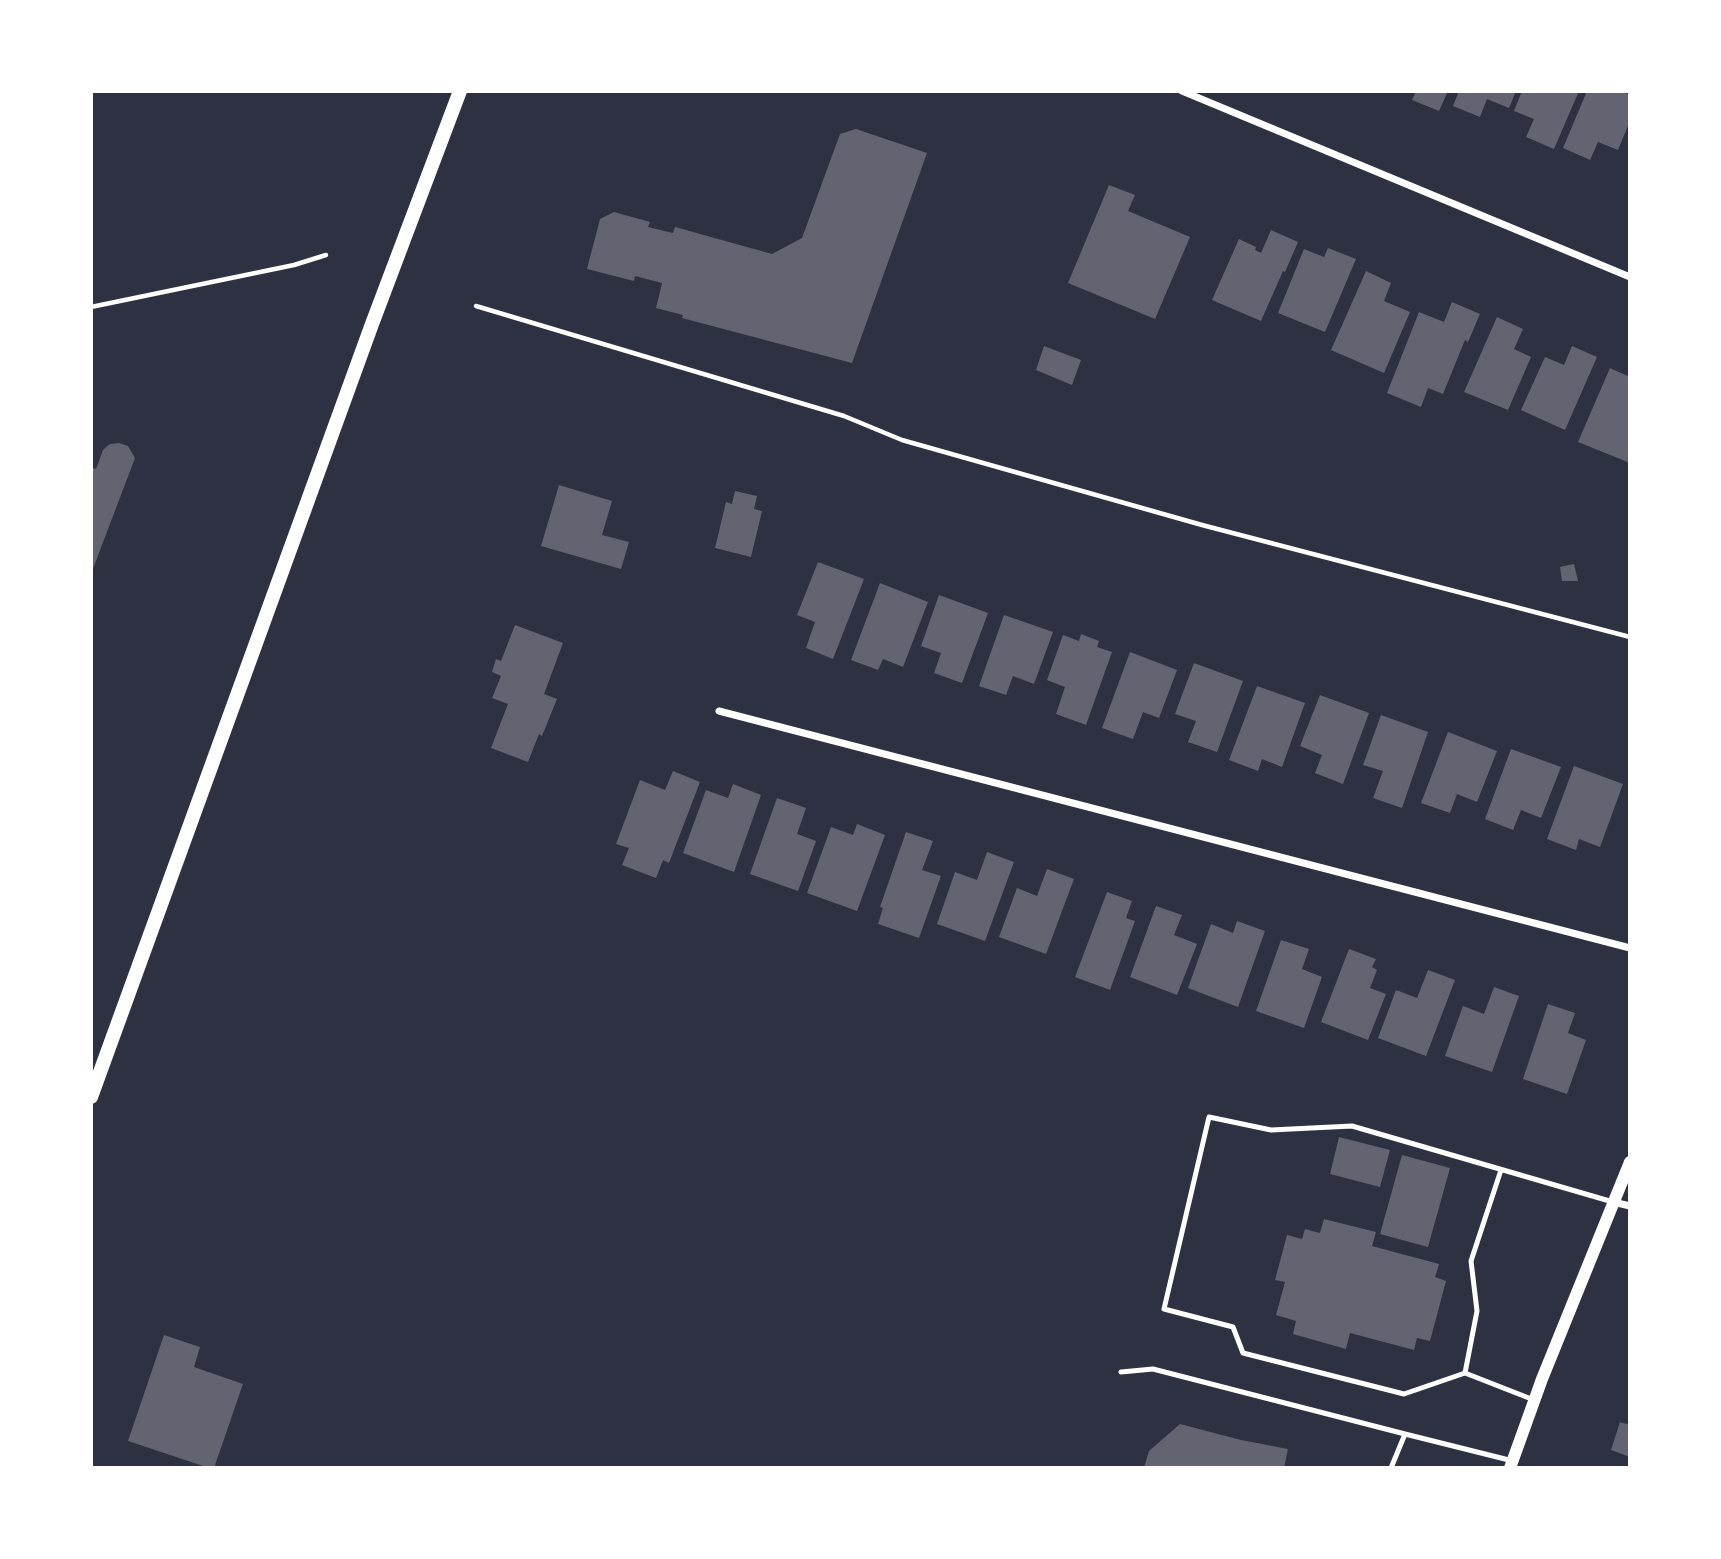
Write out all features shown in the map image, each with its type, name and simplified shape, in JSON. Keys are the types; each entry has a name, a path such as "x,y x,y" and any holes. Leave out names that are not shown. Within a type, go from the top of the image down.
{"main road":[{"path":"91,1097 372,324 460,91"}],"street":[{"path":"1182,91 1630,277"},
{"path":"719,710 1630,948"},
{"path":"1511,1464 1630,1162"},
{"path":"1613,1202 1630,1206"}],"lane":[{"path":"1535,1400 1465,1373 1404,1394 1243,1353 1233,1327 1164,1309 1209,1116 1271,1130 1352,1126 1613,1202"},
{"path":"1465,1373 1477,1311 1471,1261 1501,1170"},
{"path":"1121,1372 1153,1369 1511,1464"},
{"path":"1391,1468 1405,1434"}],"path":[{"path":"91,307 294,265 326,255"},
{"path":"475,306 844,416 902,440 1202,524 1630,637"}],"building":[{"path":"1416,91 1448,91 1439,111 1412,100"},
{"path":"1459,91 1516,91 1509,108 1487,99 1480,117 1453,106"},
{"path":"1522,91 1579,91 1554,149 1526,137 1534,119 1514,111"},
{"path":"1587,91 1621,91 1630,95 1630,121 1618,150 1598,142 1590,160 1563,148"},
{"path":"856,129 927,153 852,363 682,318 683,315 656,308 662,283 635,276 634,281 587,269 600,219 614,212 650,222 648,227 673,233 675,227 772,254 802,238 840,134"},
{"path":"1109,185 1135,195 1128,211 1190,237 1155,319 1068,283"},
{"path":"1271,230 1298,242 1261,321 1212,300 1239,239 1256,247 1255,250 1261,253"},
{"path":"1328,248 1356,259 1325,332 1278,313 1304,249 1324,257"},
{"path":"1366,271 1391,283 1384,301 1410,312 1384,373 1331,350"},
{"path":"1452,302 1480,314 1468,342 1465,340 1443,394 1428,388 1421,407 1387,393 1419,312 1444,322"},
{"path":"1497,317 1523,329 1514,349 1531,357 1508,410 1464,392"},
{"path":"1044,346 1081,360 1072,385 1036,370"},
{"path":"1572,346 1597,357 1565,430 1521,410 1545,357 1564,365"},
{"path":"1610,368 1630,377 1630,463 1578,442"},
{"path":"119,443 128,446 135,458 91,574 91,467 96,469 106,447"},
{"path":"559,485 612,501 602,535 629,542 621,569 541,546"},
{"path":"735,491 757,496 754,509 762,511 751,557 715,548 726,502 732,504"},
{"path":"818,562 864,579 833,659 806,648 815,622 797,615"},
{"path":"1574,564 1578,581 1562,581 1560,567"},
{"path":"880,583 928,602 903,667 883,659 878,670 851,660"},
{"path":"939,595 988,613 962,683 934,673 941,653 921,646"},
{"path":"1004,615 1053,632 1034,684 1013,676 1006,695 979,686"},
{"path":"515,625 563,643 544,694 557,699 528,762 491,748 508,704 492,698 501,676 492,672 496,659 501,661"},
{"path":"1081,634 1099,641 1097,647 1112,652 1086,725 1056,714 1065,687 1047,680 1063,635 1079,641"},
{"path":"1130,652 1177,670 1159,718 1143,712 1133,739 1102,728"},
{"path":"1194,663 1243,681 1217,752 1188,742 1196,721 1175,714"},
{"path":"1257,686 1305,703 1282,767 1262,759 1258,771 1229,760"},
{"path":"1320,695 1369,713 1343,784 1315,773 1322,755 1300,746"},
{"path":"1381,715 1428,732 1402,808 1373,798 1383,771 1363,765"},
{"path":"1448,732 1497,751 1477,802 1457,794 1450,813 1421,803"},
{"path":"1511,749 1561,767 1541,818 1521,810 1513,830 1485,819"},
{"path":"1574,766 1623,784 1600,847 1579,839 1576,850 1547,839"},
{"path":"673,771 700,782 669,863 663,860 656,878 622,865 629,848 616,844 640,780 665,790"},
{"path":"733,784 761,795 734,872 683,853 706,790 728,798"},
{"path":"777,798 806,808 797,834 816,841 798,891 750,874"},
{"path":"857,824 885,835 857,911 807,893 831,827 853,835"},
{"path":"906,832 933,841 922,870 941,876 919,938 878,924 883,908 880,907"},
{"path":"987,852 1014,862 985,941 937,924 955,872 977,880"},
{"path":"1047,869 1074,879 1046,954 999,937 1017,888 1037,896"},
{"path":"1107,892 1132,901 1126,918 1135,921 1110,990 1075,977"},
{"path":"1156,906 1182,915 1174,935 1197,944 1177,995 1130,977"},
{"path":"1237,921 1265,931 1238,1007 1188,988 1211,924 1233,933"},
{"path":"1281,940 1309,949 1302,969 1322,977 1304,1028 1256,1011"},
{"path":"1349,949 1376,959 1372,967 1377,970 1370,988 1386,994 1368,1040 1321,1022"},
{"path":"1428,970 1455,980 1426,1056 1378,1038 1396,990 1417,998"},
{"path":"1494,987 1519,996 1492,1072 1445,1056 1463,1006 1484,1014"},
{"path":"1548,1004 1575,1013 1568,1033 1586,1040 1567,1094 1523,1079"},
{"path":"1339,1137 1390,1150 1380,1187 1330,1174"},
{"path":"1402,1155 1450,1168 1428,1247 1380,1234"},
{"path":"1324,1219 1376,1232 1372,1246 1439,1264 1435,1277 1446,1281 1430,1341 1417,1338 1414,1350 1350,1333 1346,1349 1293,1334 1296,1321 1276,1315 1285,1282 1275,1280 1287,1235 1302,1239 1305,1229 1320,1233"},
{"path":"164,1335 200,1347 194,1367 243,1384 214,1468 128,1441"},
{"path":"1620,1422 1630,1425 1630,1457 1611,1450"},
{"path":"1180,1424 1288,1449 1284,1468 1144,1468 1149,1451"}]}
